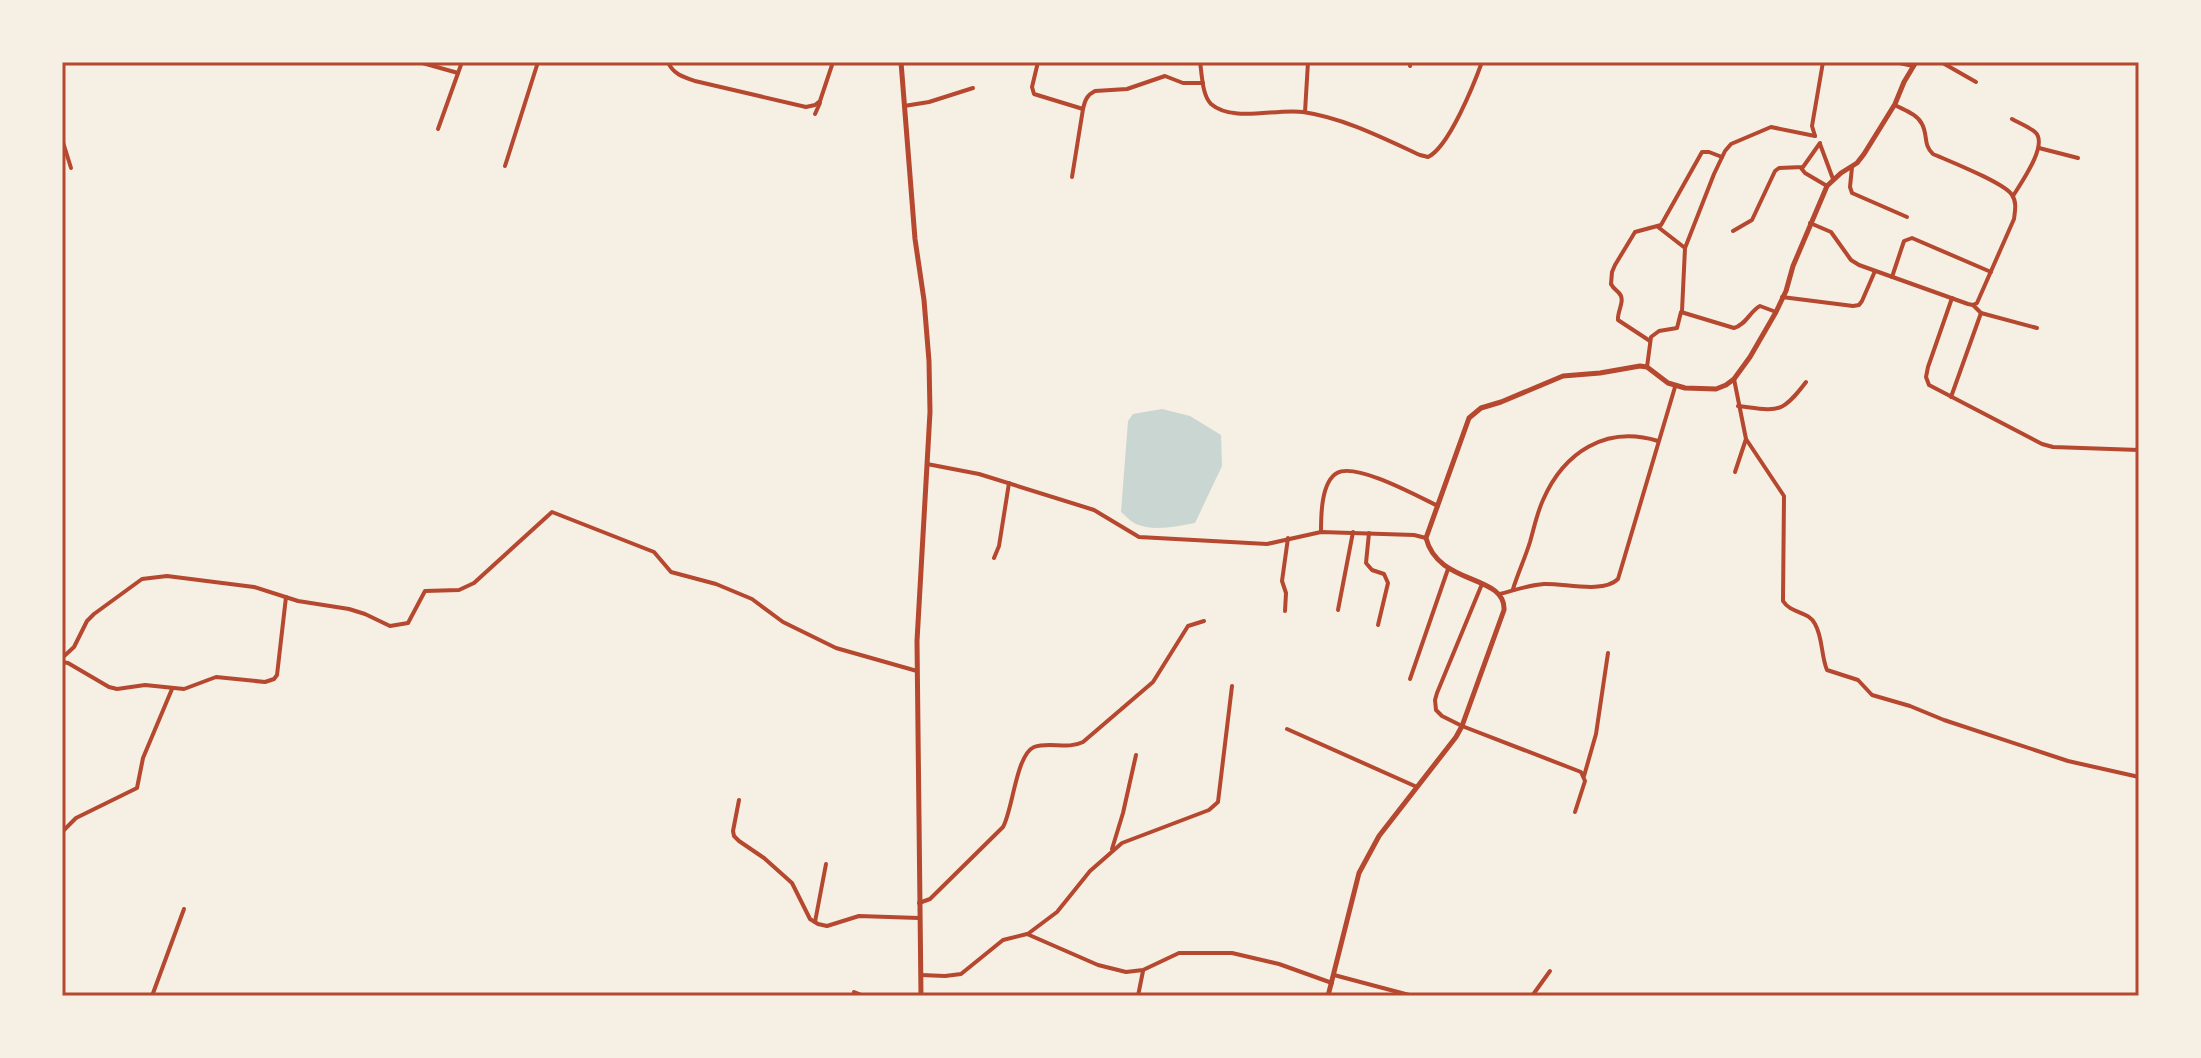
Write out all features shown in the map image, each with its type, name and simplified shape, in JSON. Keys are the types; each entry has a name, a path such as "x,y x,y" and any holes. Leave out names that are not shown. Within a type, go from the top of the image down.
{"street":[{"path":"419,62 458,73"},
{"path":"438,129 462,62"},
{"path":"505,166 538,62"},
{"path":"668,62 677,74 695,81 806,107 820,101"},
{"path":"815,114 833,62"},
{"path":"901,62 915,239 929,361 930,412 917,641 921,996"},
{"path":"1038,62 1032,87 1034,94 1083,109"},
{"path":"1200,62 1208,100 1224,111 1305,112 1367,131 1428,157 1438,149 1459,114 1482,62"},
{"path":"1305,112 1308,62"},
{"path":"1823,62 1812,126 1833,179"},
{"path":"1328,996 1359,873 1379,836 1456,737 1504,610 1505,601 1500,594 1448,569 1436,557 1426,538 1465,428 1475,411 1563,376 1640,366 1647,367 1675,387 1716,389 1734,379 1776,312 1827,186 1864,154 1915,64 1895,62"},
{"path":"1941,62 1976,82"},
{"path":"1072,177 1088,96 1095,91 1139,87 1159,77 1169,77 1186,84 1203,83"},
{"path":"904,106 929,102 973,88"},
{"path":"1895,104 1922,123 1926,145 1933,154 2002,186 2013,196 2016,208 2014,219 1977,303 1973,305"},
{"path":"2012,119 2039,136 2039,148 2013,196"},
{"path":"1647,367 1650,341 1654,334 1677,328 1685,248 1722,157 1731,144 1771,127 1815,136"},
{"path":"62,139 71,168"},
{"path":"1801,168 1820,143"},
{"path":"2039,148 2078,158"},
{"path":"1650,341 1618,320 1621,295 1610,279 1615,265 1635,232 1658,227 1702,152 1722,157"},
{"path":"1852,167 1852,193 1907,217"},
{"path":"1733,231 1752,220 1775,171 1779,168 1801,168"},
{"path":"1801,168 1827,186"},
{"path":"1810,223 1836,236 1851,260 1859,265 1973,305 1981,313 2037,328"},
{"path":"1658,227 1685,248"},
{"path":"1892,277 1904,241 1912,238 1991,272"},
{"path":"1782,297 1859,305 1875,271"},
{"path":"1952,298 1928,367 1926,377 1929,385 2042,444 2139,450"},
{"path":"1681,312 1734,328 1760,306 1776,312"},
{"path":"1951,397 1981,313"},
{"path":"1734,379 1746,439 1784,496 1783,601 1790,610 1807,616 1815,624 1827,670 1858,680 1872,695 1944,720 2068,761 2139,777"},
{"path":"1738,406 1783,408 1806,382"},
{"path":"1500,594 1542,584 1601,587 1614,584 1675,387"},
{"path":"1774,410 1774,418"},
{"path":"1512,591 1542,500 1572,458 1599,440 1614,437 1646,437 1658,441"},
{"path":"1735,472 1746,439"},
{"path":"927,464 979,474 1094,510 1139,537 1267,544 1321,532 1426,538"},
{"path":"1321,532 1323,500 1334,476 1342,472 1365,473 1438,506"},
{"path":"994,558 999,546 1009,483"},
{"path":"286,597 278,671 274,679 265,682 216,677 184,689 145,685 123,689 109,687 62,660 74,647 89,618 142,579 167,576 254,587 315,605 365,614 390,626 406,625 425,591 459,590 474,583 549,513 554,512 654,552 671,572 716,584 752,599 783,622 836,648 917,671"},
{"path":"1338,610 1353,532"},
{"path":"1369,533 1366,563 1384,574 1388,583 1378,625"},
{"path":"1285,611 1286,593 1282,576 1288,538"},
{"path":"1410,679 1448,569"},
{"path":"1482,584 1435,700 1438,714 1544,759 1573,768 1584,776"},
{"path":"919,903 930,899 1003,827 1028,751 1038,746 1075,746 1090,738 1153,682 1188,626 1204,621"},
{"path":"1575,812 1596,734 1608,653"},
{"path":"921,975 961,974 1003,940 1027,934 1057,912 1081,881 1122,843 1209,810 1218,802 1232,686"},
{"path":"62,832 76,818 137,788 143,758 172,688"},
{"path":"1287,729 1417,787"},
{"path":"1111,851 1136,755"},
{"path":"739,800 734,836 783,873 792,883 810,919 827,926 859,916 919,918"},
{"path":"815,922 826,864"},
{"path":"152,996 184,909"},
{"path":"1027,934 1098,965 1126,972 1143,970 1179,953 1232,953 1279,964 1332,983"},
{"path":"1138,996 1143,970"},
{"path":"1532,996 1550,971"},
{"path":"1334,975 1413,996"},
{"path":"854,992 864,996"}],"shaded area":[{"path":"1162,409 1190,416 1221,435 1222,466 1195,523 1150,528 1134,523 1121,512 1128,421 1133,414"}]}
